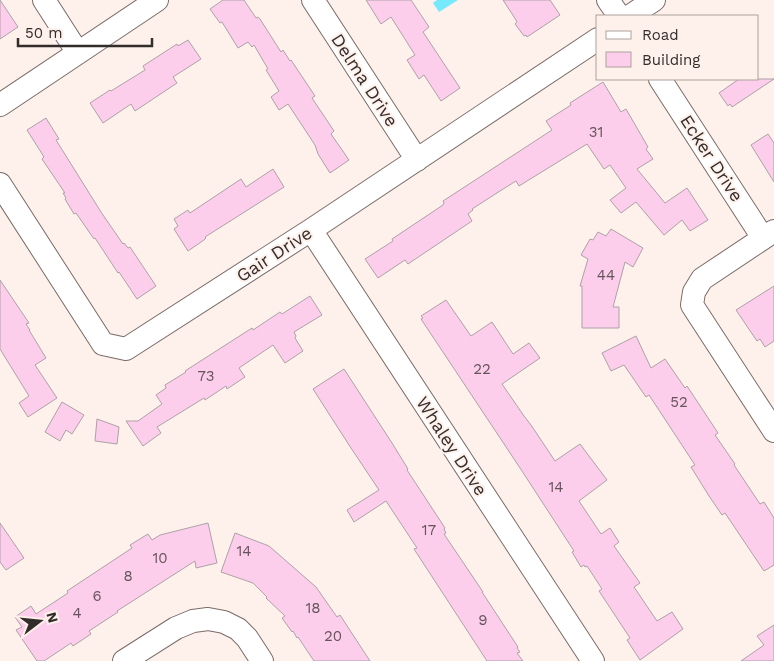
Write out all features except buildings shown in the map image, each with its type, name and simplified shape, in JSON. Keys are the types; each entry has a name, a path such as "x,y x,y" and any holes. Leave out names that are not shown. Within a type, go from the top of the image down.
{"street":[{"path":"44,0 78,53"},
{"path":"0,105 157,0"},
{"name":"Delma Drive","path":"313,0 416,160"},
{"path":"608,0 618,15"},
{"path":"632,15 654,0"},
{"name":"Gair Drive","path":"0,184 103,344 126,349 312,230 596,40"},
{"name":"Ecker Drive","path":"661,80 769,234"},
{"name":"Whaley Drive","path":"312,230 593,661"},
{"path":"769,234 702,279 694,292 692,305 774,431"},
{"path":"124,661 176,628 193,621 208,620 224,622 238,629 247,638 262,661"}],"water":[{"path":"437,0 458,0 439,12 433,3"}]}
